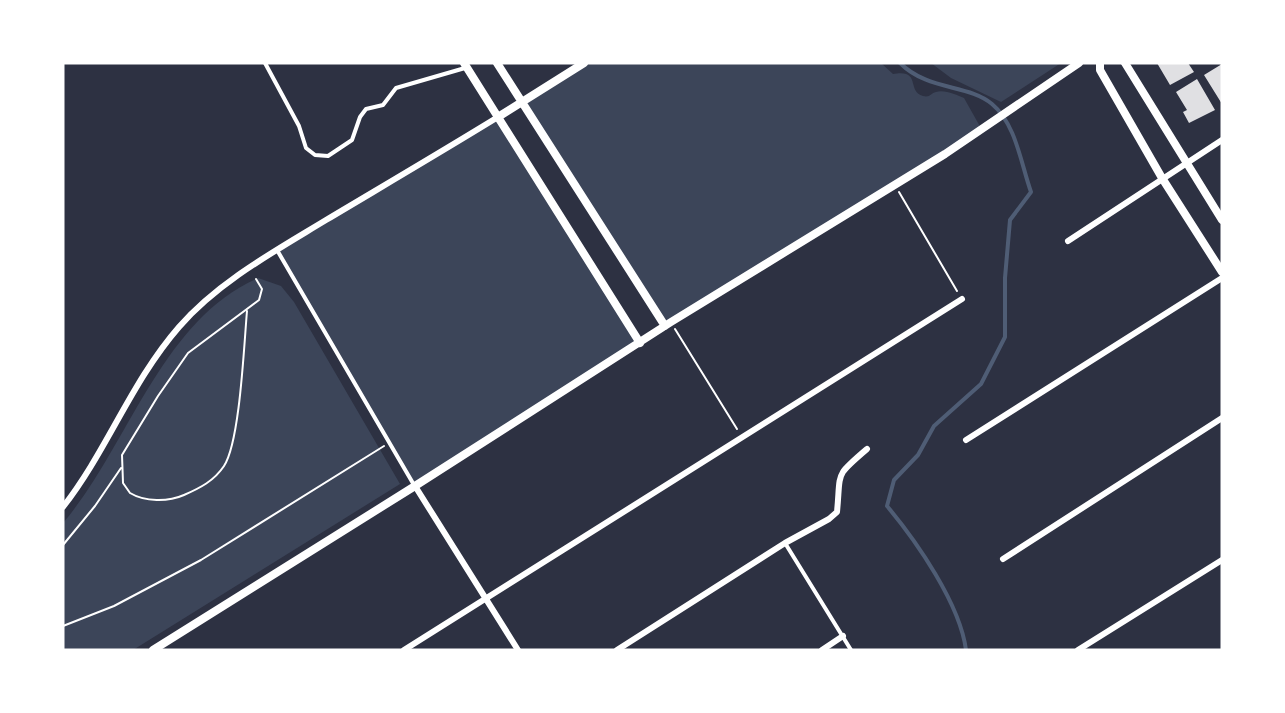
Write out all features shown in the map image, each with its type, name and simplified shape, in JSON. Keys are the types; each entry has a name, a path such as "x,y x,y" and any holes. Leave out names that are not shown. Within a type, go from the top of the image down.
{"street":[{"path":"497,63 668,324"},
{"path":"63,507 101,449 127,399 179,327 234,279 277,250 584,63"},
{"path":"153,650 668,324 945,154 1079,63"},
{"path":"1100,63 1100,70 1162,178 1222,272"},
{"path":"1125,63 1222,220"},
{"path":"465,65 640,343"},
{"path":"1068,241 1222,140"},
{"path":"966,440 1222,278"},
{"path":"404,650 962,299"},
{"path":"1004,559 1222,418"},
{"path":"617,650 785,543 829,519 837,512 838,479 846,467 867,449"},
{"path":"415,486 518,650"},
{"path":"1078,650 1222,560"},
{"path":"822,650 843,636"}],"lane":[{"path":"265,63 299,126 306,148 315,155 328,156 352,140 360,117 366,109 383,105 396,88 465,65"},
{"path":"277,250 415,486"},
{"path":"785,543 851,650"}],"path":[{"path":"894,184 962,299"},
{"path":"247,311 231,448 229,456 217,475 199,488 180,497 159,500 130,493 123,483 121,468 122,455 131,436 188,353 247,311 261,297 261,285 256,279"},
{"path":"668,324 743,437"},
{"path":"63,626 114,606 192,566 282,512 390,442"},
{"path":"63,545 95,506 121,468"}],"shaded area":[{"path":"584,63 881,63 893,74 902,73 911,77 915,90 923,96 943,91 964,98 982,130 665,326 523,102"},
{"path":"931,63 1061,63 1001,102 951,78"},
{"path":"498,117 640,343 415,486 277,250"},
{"path":"258,278 281,286 294,302 400,484 133,650 63,650 63,523 86,492 171,354 196,323 224,297"}],"building":[{"path":"1157,63 1188,63 1194,72 1170,85"},
{"path":"1222,64 1222,104 1204,75"},
{"path":"1197,79 1215,110 1189,123 1183,112 1187,110 1176,92"}],"waterway":[{"path":"900,63 923,78 971,93 992,104 1007,122 1012,133 1031,192 1010,220 1005,278 1005,337 981,384 934,426 918,455 894,480 887,506 936,574 955,613 966,650"}]}
